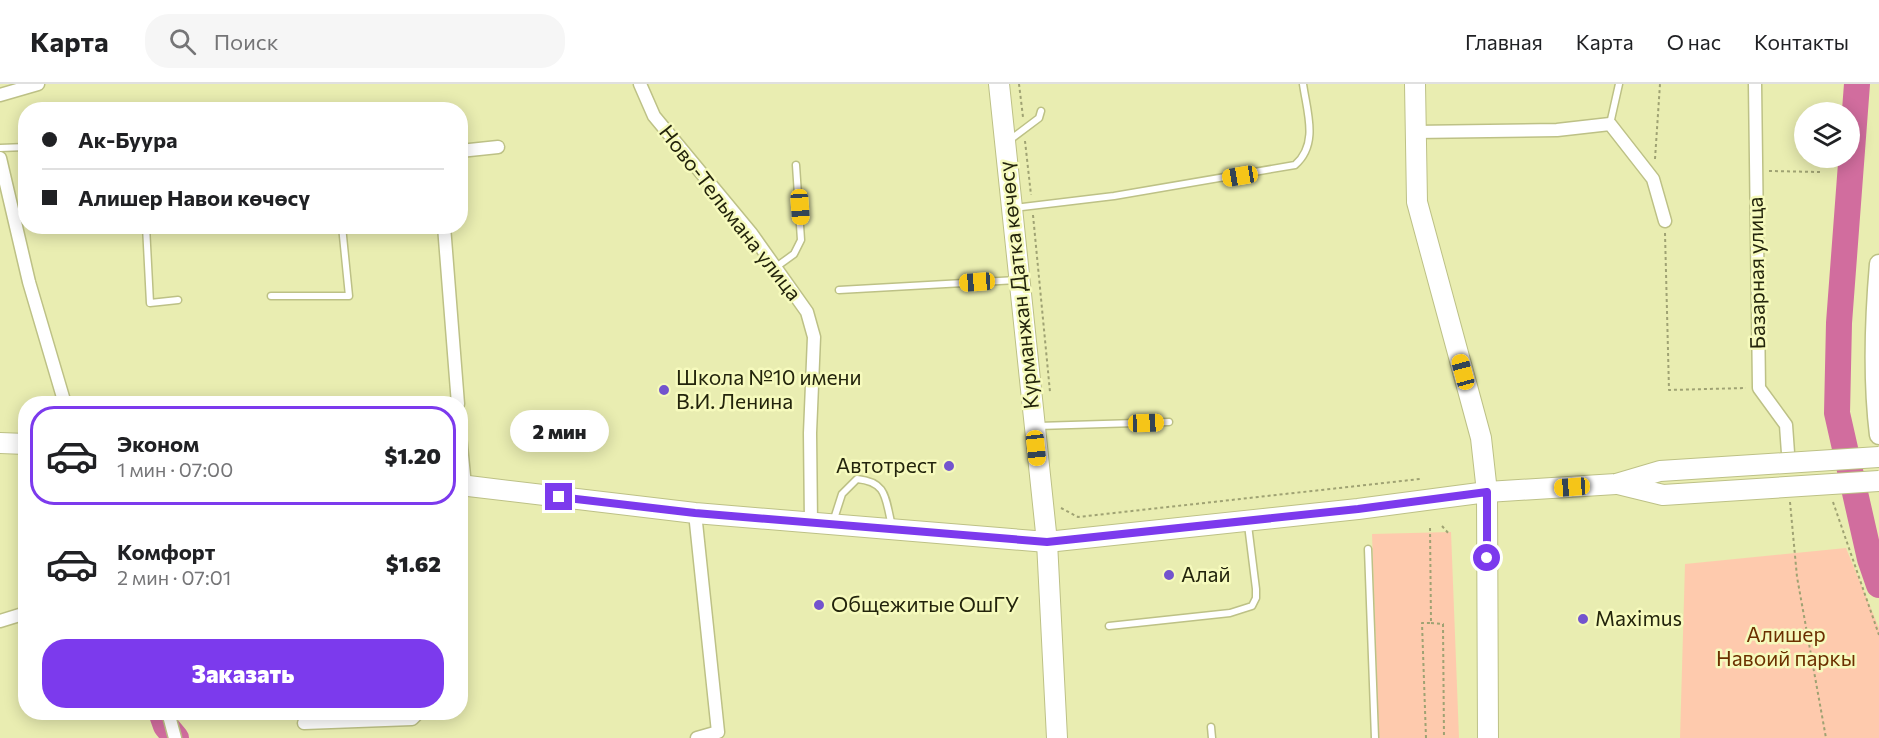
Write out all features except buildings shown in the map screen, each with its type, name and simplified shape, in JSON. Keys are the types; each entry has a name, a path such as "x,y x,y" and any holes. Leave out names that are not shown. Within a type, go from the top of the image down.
{"main road":[{"name":"Курманжан Датка көчөсү","path":"999,84 1017,280 1043,426 1057,738"},
{"path":"1414,84 1418,202 1481,438 1487,492 1488,738"},
{"path":"0,443 18,444"},
{"path":"468,486 695,513 1047,542 1248,521 1487,492 1616,484 1660,471 1879,458"},
{"path":"1616,484 1663,495 1879,480"}],"street":[{"path":"0,95 39,84"},
{"name":"Ново-Тельмана улица","path":"640,84 654,116 751,233 807,312 814,337 810,434 811,523"},
{"name":"Базарная улица","path":"1755,84 1760,388"},
{"path":"1414,132 1557,130 1610,124 1653,179 1665,221"},
{"path":"468,151 498,147"},
{"path":"0,158 29,282 63,396"},
{"path":"445,234 457,396"},
{"path":"1879,264 1873,336 1874,398 1879,435"},
{"path":"1760,388 1786,425 1788,453"},
{"path":"695,513 718,732 697,738"},
{"path":"0,621 18,615"},
{"path":"170,720 175,738"},
{"path":"304,723 369,720"}],"lane":[{"path":"1011,209 1114,196 1295,165 1305,156 1311,135 1303,84"},
{"path":"1610,124 1619,84"},
{"path":"1004,144 1039,118 1041,111"},
{"path":"0,148 18,147"},
{"path":"776,267 794,254 801,240 796,165"},
{"path":"146,234 150,303 178,300"},
{"path":"271,296 349,296 343,234"},
{"path":"839,290 1017,280"},
{"path":"1043,426 1169,422"},
{"path":"831,525 842,494 857,479 873,480 881,487 893,530"},
{"path":"1109,626 1230,613 1252,606 1256,598 1256,589 1248,521"},
{"path":"1368,549 1375,738"},
{"path":"1211,727 1212,738"}],"path":[{"path":"1019,84 1032,205 1043,426"},
{"path":"1653,179 1660,84"},
{"path":"1755,170 1820,172"},
{"path":"1665,221 1669,390 1760,388"},
{"path":"1060,499 1062,509 1078,517 1420,480"},
{"path":"1790,494 1797,577 1826,738"},
{"path":"1833,501 1879,635"},
{"path":"1790,504 1801,503"},
{"path":"1442,526 1450,535"},
{"path":"1430,527 1431,623"},
{"path":"1426,738 1422,623 1443,624 1444,738"}],"green space":[{"path":"1451,532 1459,738 1379,738 1372,534"},
{"name":"Алишер Навоий паркы","path":"1846,548 1879,628 1879,738 1680,738 1685,564"}],"waterway":[{"path":"1857,84 1839,323 1837,413 1870,559 1879,585"},
{"path":"164,720 176,738"}],"place":[{"name":"Школа №10 имени В.И. Ленина","path":"664,390"},
{"name":"Автотрест","path":"949,466"},
{"name":"Алай","path":"1169,575"},
{"name":"Общежитые ОшГУ","path":"819,605"},
{"name":"Maximus","path":"1583,619"}],"route":[{"path":"559,497 695,513 1047,542 1358,509 1487,492 1487,558"}]}
